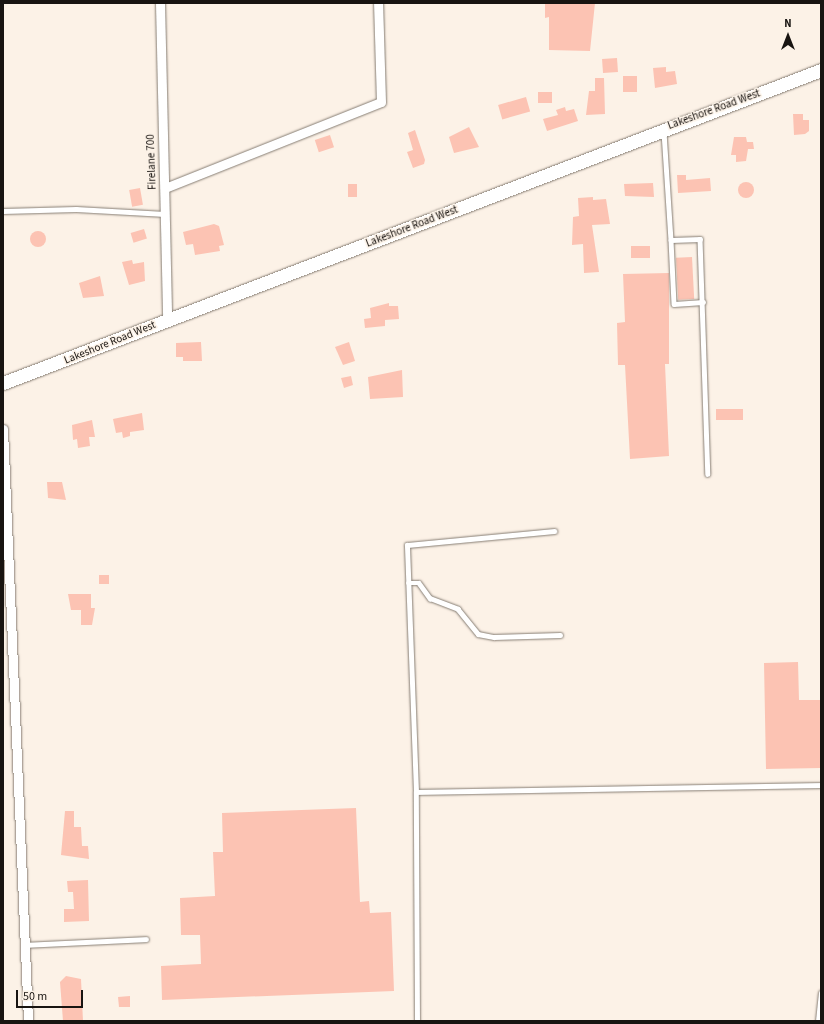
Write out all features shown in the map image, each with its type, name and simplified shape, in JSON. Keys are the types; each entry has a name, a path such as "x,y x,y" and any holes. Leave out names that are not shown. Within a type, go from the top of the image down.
{"main road":[{"name":"Lakeshore Road West","path":"3,383 664,128 821,70"}],"street":[{"name":"Firelane 700","path":"160,3 168,320"},
{"path":"165,188 381,102 378,3"},
{"path":"3,429 28,1021"}],"lane":[{"path":"664,128 674,304 704,302"},
{"path":"3,211 76,209 166,214"},
{"path":"671,240 700,239 704,302 708,474"},
{"path":"417,1021 416,792 407,545 554,531"},
{"path":"408,583 419,583 430,598 458,609 478,634 494,637 560,635"},
{"path":"416,792 821,785"},
{"path":"25,945 146,939"},
{"path":"818,1021 821,993"}],"building":[{"path":"545,3 595,3 590,51 549,50 549,17 545,18"},
{"path":"617,58 618,72 603,73 602,59"},
{"path":"666,67 666,72 675,71 677,84 655,88 653,68"},
{"path":"623,76 637,76 637,92 623,92"},
{"path":"595,78 604,78 605,114 586,115 589,91 595,91"},
{"path":"538,92 552,92 552,103 538,103"},
{"path":"526,97 530,111 502,119 498,105"},
{"path":"565,107 566,111 574,109 578,121 547,131 543,119 558,115 556,110"},
{"path":"793,114 803,114 803,120 809,120 809,131 805,134 794,135"},
{"path":"469,127 479,147 454,153 449,137"},
{"path":"415,130 425,160 424,164 413,168 407,152 413,150 408,133"},
{"path":"330,135 334,147 319,152 315,140"},
{"path":"734,137 746,137 747,142 753,142 754,149 748,149 746,161 736,162 736,155 731,155"},
{"path":"677,175 686,175 686,180 710,178 711,191 678,193"},
{"path":"743,182 749,182 754,187 752,196 749,198 743,198 738,193 738,187"},
{"path":"653,183 654,197 625,196 624,184"},
{"path":"348,184 357,184 357,197 348,197"},
{"path":"140,188 143,205 132,207 129,190"},
{"path":"593,197 593,200 606,199 610,224 592,225 599,272 584,273 583,244 572,245 573,217 579,216 578,198"},
{"path":"214,224 219,226 224,245 219,246 220,251 195,255 193,244 186,245 183,232"},
{"path":"144,229 147,239 134,243 131,233"},
{"path":"38,231 44,233 46,239 44,245 38,247 32,245 30,239 32,233"},
{"path":"631,246 650,246 650,258 631,258"},
{"path":"692,257 694,299 678,300 676,258"},
{"path":"132,260 133,264 144,262 145,281 129,285 122,262"},
{"path":"669,273 669,364 665,364 669,456 630,459 625,365 618,365 617,323 625,322 623,274"},
{"path":"100,276 104,296 83,298 79,283"},
{"path":"389,303 389,306 398,306 399,319 385,320 385,326 365,328 364,319 371,318 370,308"},
{"path":"201,342 202,361 183,361 183,357 176,357 176,343"},
{"path":"349,342 355,361 343,365 335,347"},
{"path":"402,370 403,397 370,399 368,377"},
{"path":"351,376 353,385 344,388 341,378"},
{"path":"716,409 743,409 743,420 716,420"},
{"path":"142,413 144,430 130,432 130,436 123,438 122,432 116,433 113,419"},
{"path":"92,420 95,437 89,437 90,446 78,448 77,439 73,440 72,425"},
{"path":"47,482 62,482 66,500 48,498"},
{"path":"99,575 109,575 109,584 99,584"},
{"path":"68,594 91,594 91,608 95,608 92,625 81,625 81,610 71,610"},
{"path":"798,662 799,700 821,700 821,768 766,769 764,663"},
{"path":"356,808 360,902 369,901 370,913 391,912 394,991 162,1000 161,966 201,964 200,935 181,935 180,898 215,896 213,852 223,852 222,813"},
{"path":"65,811 74,811 74,827 81,827 82,846 88,846 89,859 61,855"},
{"path":"88,880 89,921 64,922 64,909 74,909 73,892 68,892 67,881"},
{"path":"66,976 81,979 83,1021 63,1021 60,982"},
{"path":"130,996 130,1007 119,1007 118,997"}]}
